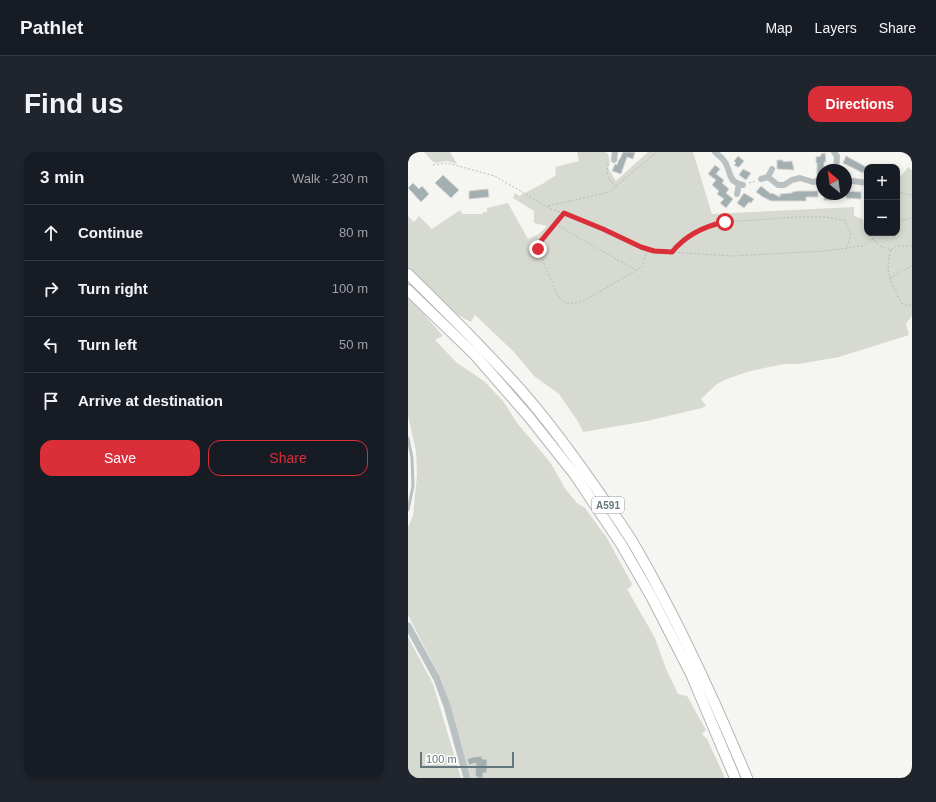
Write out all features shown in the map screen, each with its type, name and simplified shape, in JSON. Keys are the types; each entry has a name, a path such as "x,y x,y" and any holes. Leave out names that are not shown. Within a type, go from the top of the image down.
{"highway":[{"name":"A591","path":"408,274 469,334 521,390 570,452 603,499 635,547 678,624 747,778"},
{"name":"A591","path":"408,290 475,355 529,417 574,475 608,525 651,596 691,674 735,778"}],"street":[{"path":"614,160 615,152"},
{"path":"715,152 724,161 730,178 741,185 737,194"},
{"path":"834,152 837,156 836,164"},
{"path":"761,179 768,177 772,169"},
{"path":"768,177 778,185 784,185 792,180 800,178 813,182 816,181"},
{"path":"852,181 864,183"},
{"path":"408,626 437,679 447,706 467,778"}],"lane":[{"path":"408,438 412,458 413,486 408,510"}],"path":[{"path":"547,206 609,192 657,152"},
{"path":"614,160 610,160 607,175 611,182 616,186"},
{"path":"432,165 447,163 495,176 547,206 603,229 641,247 654,251 734,256 826,251 862,246 876,236"},
{"path":"741,185 761,179"},
{"path":"900,193 911,195 912,197"},
{"path":"564,213 541,241 538,249 557,294 566,304 581,302 642,267 648,248"},
{"path":"672,252 677,245 690,236 712,225 725,222 824,216 845,221 851,234 847,248"},
{"path":"900,220 912,218"},
{"path":"555,224 636,270"},
{"path":"873,239 880,246 891,250"},
{"path":"912,246 896,246 891,250 887,269 889,278 901,303 909,306 912,303"},
{"path":"889,278 912,266"}],"shaded area":[{"path":"424,152 450,152 457,164 447,161 436,163 432,161"},
{"path":"577,152 605,152 608,154 610,163 608,168 616,181 648,152 693,152 712,214 854,207 854,216 863,219 864,236 900,236 900,177 908,167 912,170 912,316 906,324 909,335 839,357 799,364 784,364 750,371 727,379 717,384 701,399 706,406 702,408 647,421 583,432 579,423 559,394 534,376 514,352 475,315 471,322 463,318 447,306 408,270 408,216 414,222 419,216 432,229 460,210 463,214 483,214 483,212 487,212 487,208 508,203 528,239 539,234 547,226 534,223 534,211 513,198 515,193 519,196 544,183 556,175 555,167 579,161"},
{"path":"408,298 417,306 443,336 435,340 457,363 484,381 503,401 517,423 550,462 566,490 577,503 585,508 607,538 632,584 630,588 627,589 655,638 666,669 678,694 687,696 706,730 702,734 707,739 725,778 471,778 442,681 408,615 408,527 413,516 417,475 416,451 408,416"},
{"path":"408,637 433,684 461,778 408,778"}],"building":[{"path":"623,152 635,152 633,159 627,157 621,174 612,171 615,164 617,165"},
{"path":"825,153 826,162 824,162 824,164 817,164 816,157 821,156 821,154"},
{"path":"738,156 744,161 739,167 737,167 734,165 736,163 734,161"},
{"path":"846,156 864,166 864,171 863,173 852,168 852,164 843,163"},
{"path":"777,160 783,160 783,162 792,161 794,170 777,169"},
{"path":"715,165 720,169 716,174 724,180 722,183 729,189 726,193 733,199 726,208 720,203 724,199 717,194 719,191 712,185 716,180 708,174"},
{"path":"743,169 751,173 746,180 739,175"},
{"path":"443,175 459,190 451,198 435,183"},
{"path":"413,183 419,189 422,186 429,194 421,202 408,188"},
{"path":"761,186 771,194 772,193 780,197 780,194 798,191 816,191 816,197 806,197 806,201 771,201 756,192"},
{"path":"488,189 489,197 469,199 469,191"},
{"path":"852,191 861,192 861,199 852,198"},
{"path":"744,193 754,199 744,208 737,203"},
{"path":"482,756 482,759 487,759 487,773 483,773 483,778 477,778 477,776 475,776 476,763 469,765 467,759"}],"route":[{"path":"538,249 541,241 564,213 641,247 654,251 672,252 677,245 690,236 712,225 725,222"}]}
